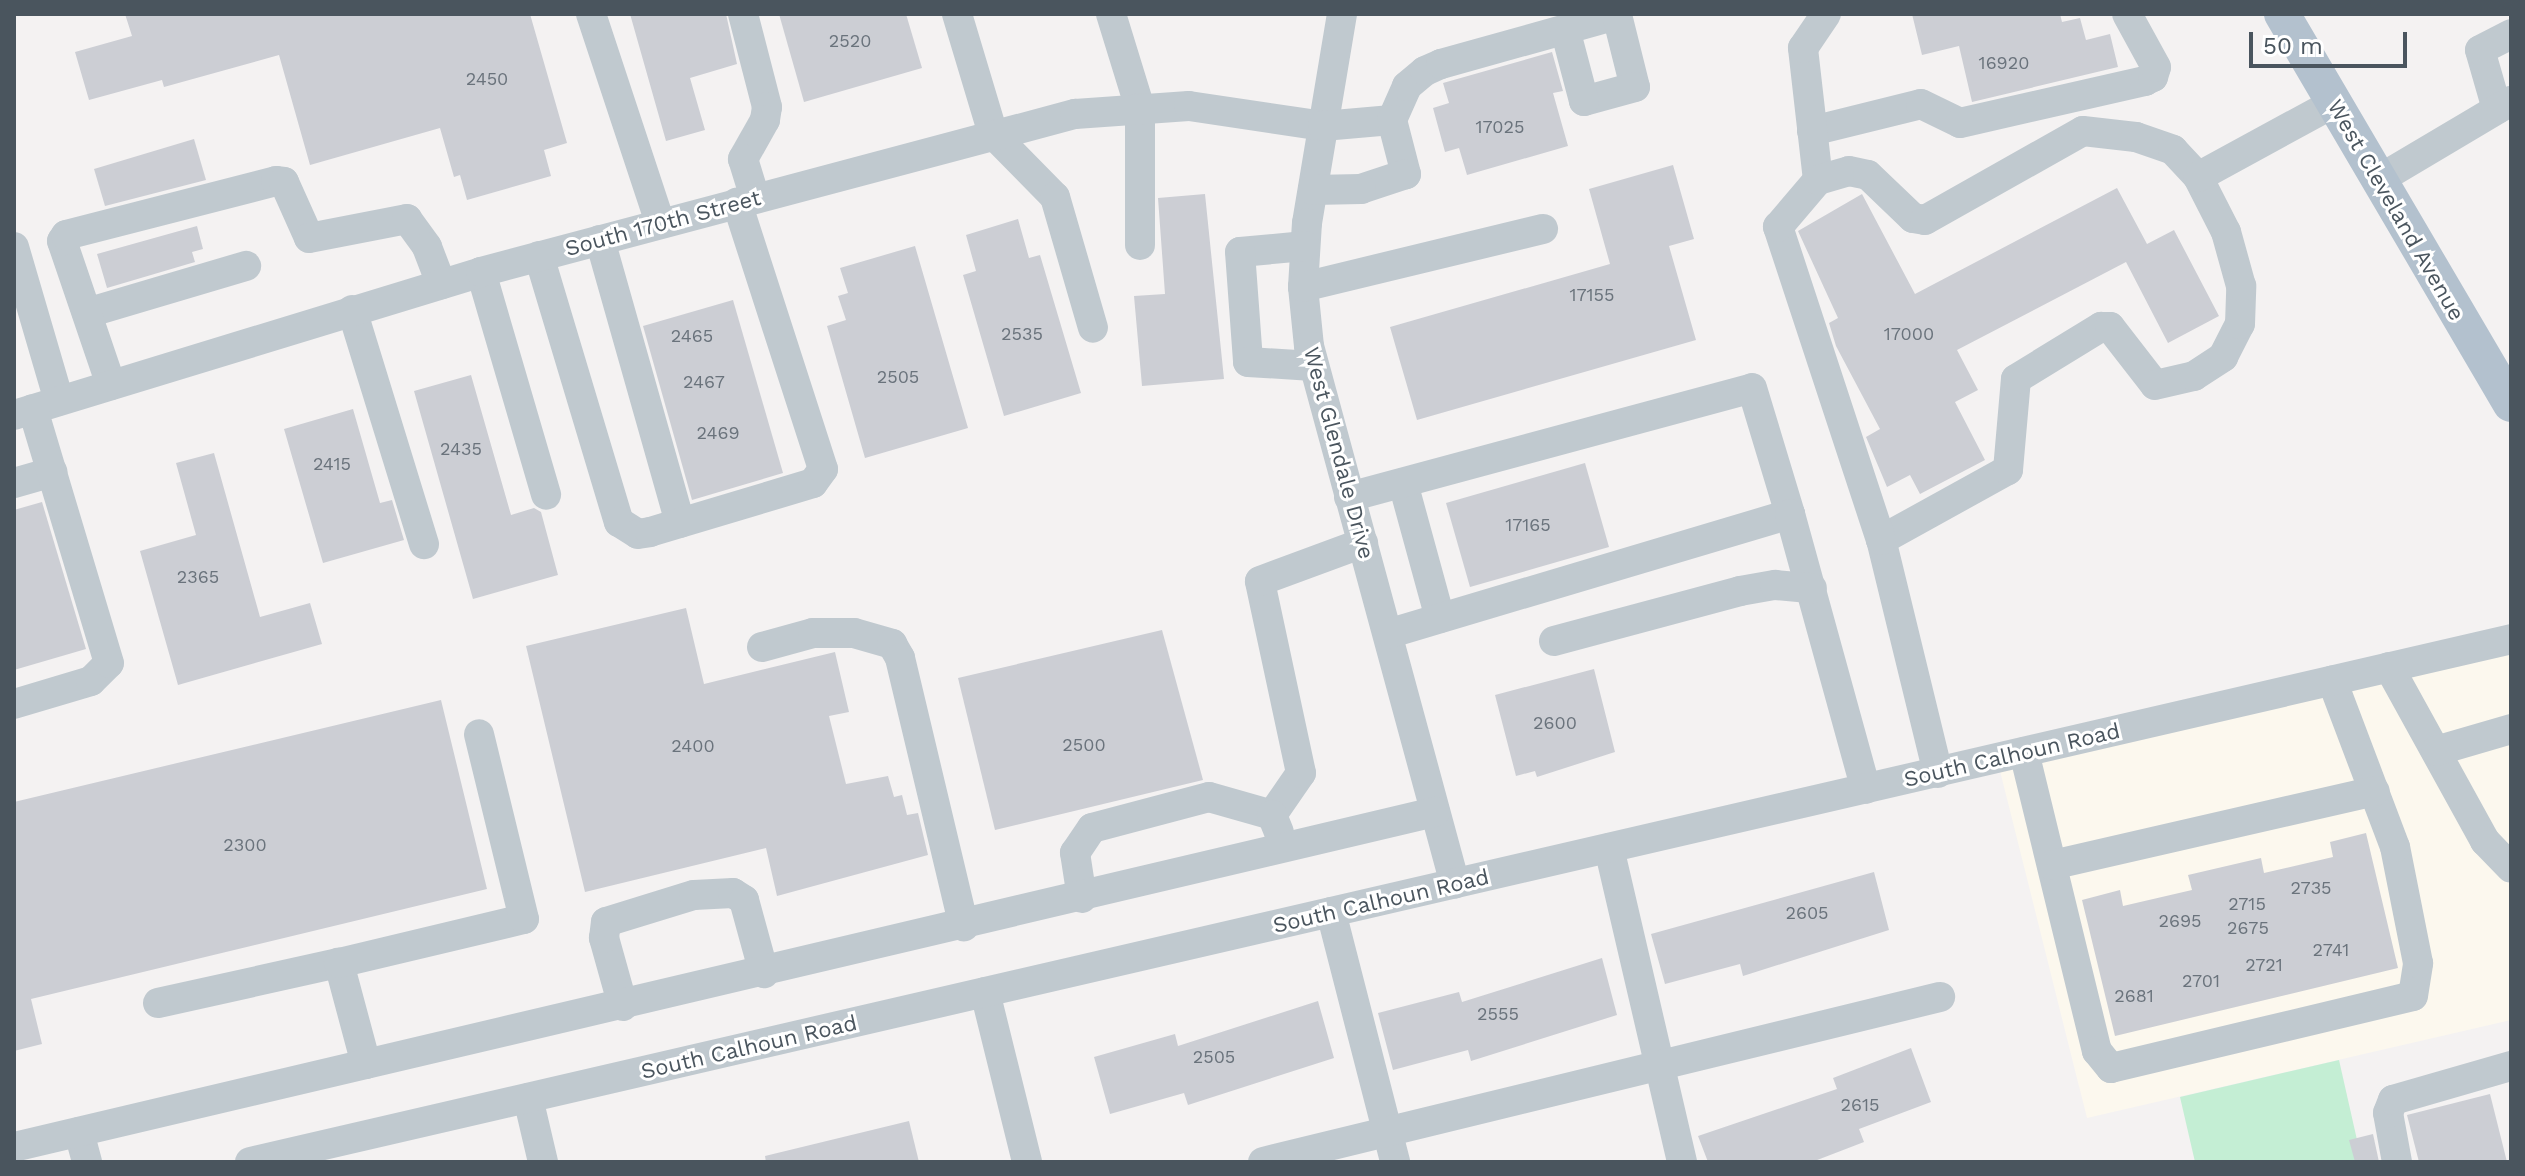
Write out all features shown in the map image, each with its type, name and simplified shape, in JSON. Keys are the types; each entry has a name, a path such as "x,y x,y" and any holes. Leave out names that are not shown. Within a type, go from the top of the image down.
{"main road":[{"name":"West Cleveland Avenue","path":"2282,14 2378,180 2507,390"}],"street":[{"path":"591,14 660,223"},
{"path":"539,256 619,522 638,534 813,483 823,469 746,200 743,159 765,120 767,107 743,14"},
{"path":"957,14 993,134 1055,197 1093,328"},
{"path":"1111,14 1140,108 1140,245"},
{"name":"West Glendale Drive","path":"1342,14 1305,246 1303,287 1313,366 1390,633 1455,884"},
{"path":"1818,180 1803,48 1826,14"},
{"path":"1812,131 1921,104 1960,123 2145,81 2153,77 2156,67 2127,14"},
{"path":"1313,190 1361,189 1406,174 1392,120 1407,86 1425,71 1565,29"},
{"path":"2378,180 2504,105 2480,50 2511,34"},
{"path":"2198,177 2334,103"},
{"name":"South 170th Street","path":"35,408 481,272 1075,114 1189,106 1323,126 1392,120"},
{"path":"1881,540 2008,470 2013,460 2016,379 2101,327 2110,327 2155,385 2194,376 2223,357 2240,324 2241,286 2226,232 2198,177 2173,150 2136,137 2083,131 1919,221 1868,175 1849,171 1818,180 1782,220 1777,235 1881,540 1938,773"},
{"path":"111,385 62,241 66,235 276,181 284,182 309,238 407,219 427,247 441,284"},
{"path":"1303,287 1543,229"},
{"path":"600,240 680,523"},
{"path":"1305,246 1240,252 1248,362 1313,366"},
{"path":"14,247 35,408 109,663 91,681 14,704"},
{"path":"87,313 246,266"},
{"path":"481,272 546,495"},
{"path":"352,310 424,544"},
{"path":"1349,497 1752,388 1812,588 1866,789"},
{"path":"14,483 52,472"},
{"path":"1403,483 1440,618"},
{"path":"1390,633 1790,514"},
{"path":"1272,815 1301,773 1260,581 1363,543"},
{"path":"1554,641 1740,591 1775,585 1812,588"},
{"path":"762,647 813,633 854,633 892,644 900,658 964,926"},
{"name":"South Calhoun Road","path":"250,1162 2511,639"},
{"path":"2389,667 2485,841 2511,868"},
{"path":"2024,752 2097,1051 2111,1068 2413,996 2418,963 2395,847 2332,680"},
{"path":"2436,751 2511,729"},
{"path":"158,1003 524,919 479,734"},
{"path":"2052,865 2375,791"},
{"path":"1082,898 1075,853 1092,828 1209,797 1272,815"},
{"path":"14,1147 964,926 1435,812"},
{"path":"1272,815 1286,850"},
{"path":"1609,848 1682,1162"},
{"path":"623,1006 604,938 606,922 694,895 733,893 744,900 764,973"},
{"path":"1331,912 1391,1148"},
{"path":"339,963 366,1064"},
{"path":"985,992 1019,1160"},
{"path":"1263,1162 1391,1148 1659,1064 1940,997"},
{"path":"2397,1162 2388,1113 2393,1100 2510,1069"},
{"path":"528,1098 543,1162"},
{"path":"79,1132 87,1162"}],"shaded area":[{"path":"2511,639 2511,1020 2087,1118 1997,759"}],"green space":[{"path":"2339,1060 2362,1162 2195,1162 2180,1097"}],"building":[{"path":"125,14 530,14 567,143 544,150 551,176 467,200 460,175 454,177 440,128 310,165 279,55 164,87 162,80 89,100 75,52 132,36"},
{"path":"630,14 726,14 737,64 690,78 705,130 666,141"},
{"path":"779,14 906,14 922,68 804,102"},
{"path":"1912,14 2060,14 2062,22 2080,18 2086,40 2110,34 2118,67 1972,102 1959,46 1922,55"},
{"path":"1552,52 1563,91 1553,93 1568,146 1467,175 1459,148 1445,152 1433,108 1449,103 1443,83"},
{"path":"194,139 206,180 105,206 94,169"},
{"path":"1673,165 1694,239 1669,246 1696,340 1417,420 1390,327 1610,264 1589,189"},
{"path":"2117,188 2147,244 2174,230 2219,316 2168,343 2126,262 1957,350 1978,390 1955,402 1985,460 1920,494 1910,475 1887,487 1866,437 1880,429 1836,346 1829,323 1838,318 1798,231 1862,194 1915,294"},
{"path":"1205,194 1224,379 1142,386 1134,296 1165,294 1158,198"},
{"path":"1018,219 1029,258 1040,255 1081,393 1004,416 963,275 976,271 966,235"},
{"path":"197,226 203,249 192,252 195,262 107,288 97,254"},
{"path":"915,246 968,428 865,458 827,326 846,320 838,296 848,293 840,268"},
{"path":"733,300 783,473 692,500 643,326"},
{"path":"471,375 511,515 534,508 541,512 558,575 473,599 414,391"},
{"path":"353,409 380,503 392,500 404,540 323,563 284,429"},
{"path":"214,453 260,617 310,603 322,644 178,685 140,551 196,535 176,463"},
{"path":"1585,463 1609,547 1470,587 1446,503"},
{"path":"42,502 86,649 14,670 14,510"},
{"path":"686,608 704,684 835,652 849,712 829,716 846,784 888,776 894,797 902,795 907,815 918,813 928,855 777,896 766,848 585,892 526,646"},
{"path":"1162,630 1203,780 995,830 958,678"},
{"path":"1594,669 1615,752 1537,777 1535,771 1516,776 1495,695"},
{"path":"441,700 487,889 31,999 42,1044 14,1051 14,802"},
{"path":"2366,833 2398,968 2115,1036 2082,900 2120,890 2123,906 2192,890 2188,875 2261,858 2264,873 2333,857 2330,842"},
{"path":"1874,872 1889,930 1743,976 1740,964 1665,984 1651,934"},
{"path":"1602,958 1617,1015 1471,1061 1468,1050 1393,1070 1378,1013 1459,992 1462,1002"},
{"path":"1318,1001 1334,1058 1188,1105 1184,1093 1110,1114 1094,1057 1175,1034 1178,1046"},
{"path":"1911,1048 1931,1102 1859,1129 1864,1142 1812,1162 1708,1162 1698,1136 1837,1089 1833,1078"},
{"path":"2490,1094 2507,1162 2419,1162 2407,1115"},
{"path":"909,1121 919,1162 766,1162 765,1156"},
{"path":"2373,1134 2379,1162 2355,1162 2349,1140"}]}
